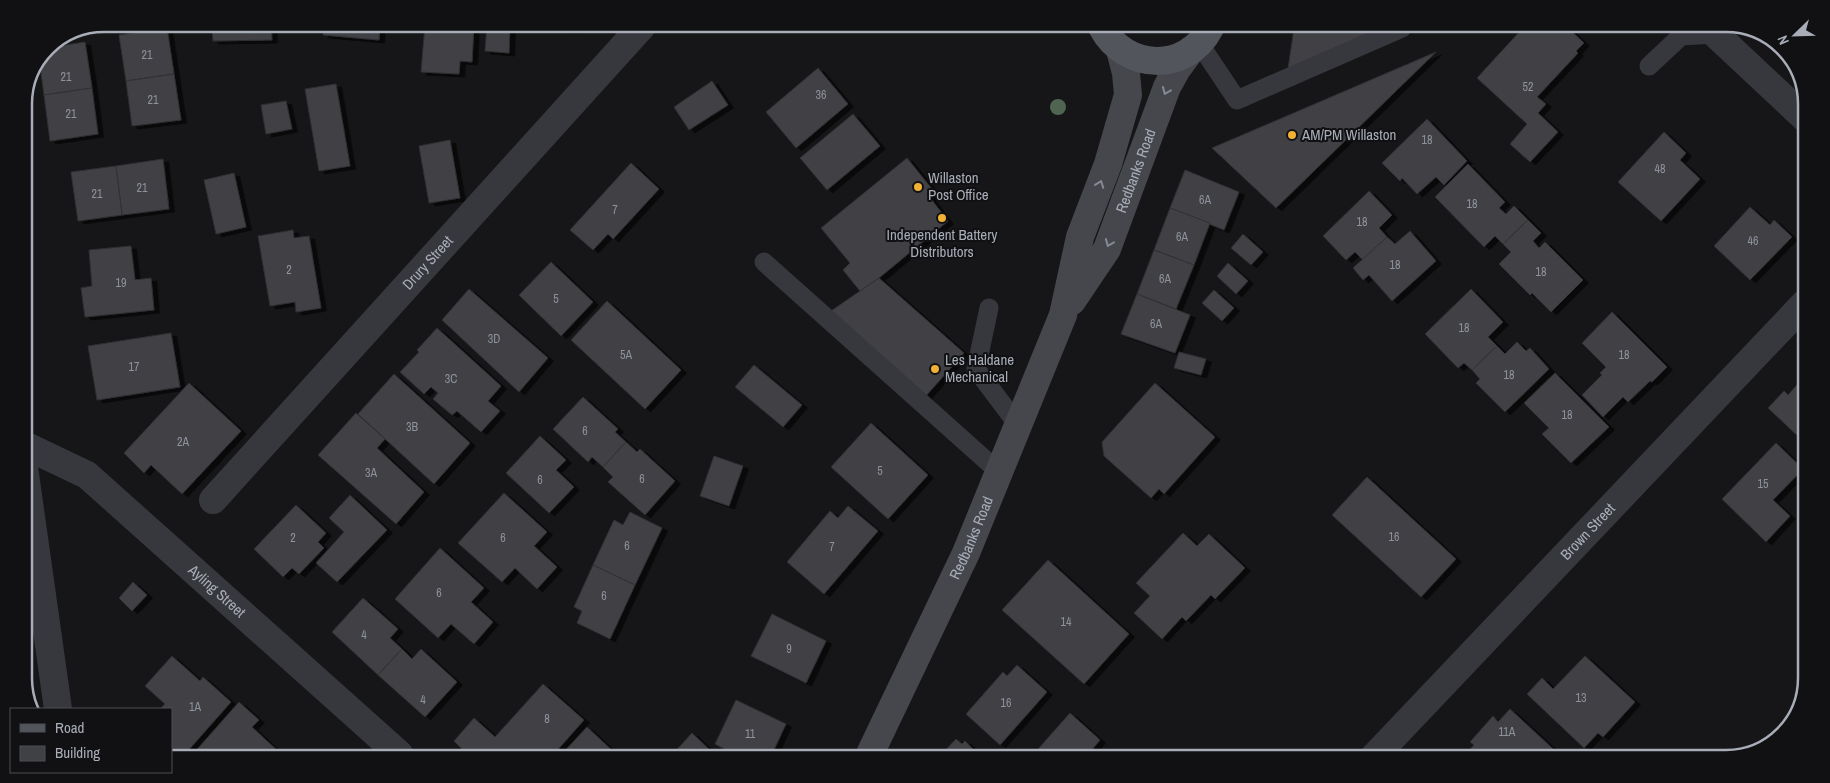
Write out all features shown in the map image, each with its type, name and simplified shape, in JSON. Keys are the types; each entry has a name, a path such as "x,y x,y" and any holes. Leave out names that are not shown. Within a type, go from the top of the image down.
{"main road":[{"path":"1105,32 1112,43 1120,50 1139,59 1161,61 1172,59 1200,40"},
{"name":"Redbanks Road","path":"1063,315 1107,249 1167,87 1177,69 1200,40"},
{"name":"Redbanks Road","path":"871,751 966,553 1063,315 1080,237 1108,164 1128,95 1126,73 1120,50"}],"street":[{"name":"Drury Street","path":"213,500 637,32"},
{"path":"1711,32 1797,111"},
{"name":"Brown Street","path":"1380,751 1797,311"},
{"name":"Ayling Street","path":"33,449 87,475 396,751"},
{"path":"33,531 58,708"}],"lane":[{"path":"1649,66 1681,36 1704,32"},
{"path":"1200,40 1237,100 1380,33"},
{"path":"764,262 998,472"},
{"path":"989,308 976,369 1018,425"}],"building":[{"path":"140,32 168,32 174,74 126,81 119,35"},
{"path":"212,32 272,32 272,40 213,41"},
{"path":"323,32 380,32 379,40 323,35"},
{"path":"424,32 474,32 472,62 460,61 459,74 421,72"},
{"path":"486,32 510,32 509,53 485,51"},
{"path":"1293,32 1374,32 1288,69"},
{"path":"1519,32 1572,32 1584,43 1576,51 1578,53 1537,97 1546,104 1538,113 1558,132 1530,162 1510,144 1527,124 1477,78"},
{"path":"85,42 92,88 44,95 41,72 47,61 63,45"},
{"path":"1436,52 1276,208 1212,148"},
{"path":"818,68 848,104 796,148 766,112"},
{"path":"174,74 181,120 132,126 126,81"},
{"path":"712,81 728,105 689,130 674,107"},
{"path":"336,84 350,166 319,171 305,89"},
{"path":"92,88 98,134 50,141 44,95"},
{"path":"286,101 292,129 266,134 261,105"},
{"path":"853,114 880,146 827,190 800,158"},
{"path":"1427,119 1467,161 1444,185 1436,177 1417,194 1402,178 1400,181 1382,163"},
{"path":"1664,132 1686,153 1680,160 1700,179 1661,221 1618,182"},
{"path":"450,140 460,198 429,203 419,146"},
{"path":"907,158 936,194 931,199 948,221 879,278 860,291 843,270 850,263 821,228"},
{"path":"163,159 169,209 122,215 116,166"},
{"path":"631,163 659,189 613,239 608,234 593,250 570,230"},
{"path":"1468,164 1505,202 1499,208 1506,214 1514,206 1528,220 1503,244 1495,236 1484,247 1435,197"},
{"path":"116,166 122,215 78,221 71,172"},
{"path":"1185,170 1239,192 1224,230 1170,208"},
{"path":"234,173 246,227 216,234 204,180"},
{"path":"1369,191 1392,215 1379,228 1387,237 1363,260 1355,252 1346,260 1323,236"},
{"path":"1750,207 1770,225 1774,220 1792,237 1750,280 1714,246"},
{"path":"1170,208 1210,223 1194,265 1154,250"},
{"path":"1528,220 1541,233 1533,241 1539,248 1545,242 1583,280 1551,312 1532,293 1530,295 1499,264 1511,252 1503,244"},
{"path":"293,230 294,238 309,236 321,308 296,312 295,302 270,306 258,236"},
{"path":"1410,231 1436,261 1392,301 1369,275 1363,280 1353,268 1387,237 1395,244"},
{"path":"1243,234 1263,252 1251,265 1231,248"},
{"path":"131,246 135,280 151,278 154,310 85,317 81,288 92,286 89,250"},
{"path":"1154,250 1194,265 1176,309 1137,294"},
{"path":"551,262 593,302 561,336 519,295"},
{"path":"1228,263 1248,281 1236,294 1217,276"},
{"path":"879,278 964,353 924,398 828,313"},
{"path":"469,289 548,358 519,392 442,320"},
{"path":"1471,289 1503,322 1488,337 1497,346 1472,370 1464,363 1458,368 1425,334"},
{"path":"1214,290 1234,308 1222,321 1202,303"},
{"path":"1137,294 1190,315 1175,353 1121,334"},
{"path":"607,301 681,370 645,409 571,340"},
{"path":"1612,312 1667,367 1628,402 1623,397 1603,417 1582,395 1602,375 1600,373 1606,367 1582,343"},
{"path":"437,328 501,386 488,401 500,411 481,432 457,411 452,415 433,399 438,393 431,387 424,394 400,372 419,352 417,350"},
{"path":"171,333 180,387 97,400 88,346"},
{"path":"1517,342 1526,351 1530,348 1549,369 1505,412 1476,383 1480,379 1472,370 1497,346 1505,354"},
{"path":"1179,352 1206,359 1201,375 1174,368"},
{"path":"754,365 802,405 783,427 735,387"},
{"path":"1555,373 1609,427 1571,463 1542,434 1549,428 1524,403"},
{"path":"394,374 470,443 434,484 358,414"},
{"path":"189,383 241,431 182,494 151,465 144,473 124,453"},
{"path":"1155,383 1215,437 1164,494 1159,489 1151,498 1104,456 1102,442"},
{"path":"1797,384 1798,436 1768,408 1784,391 1788,395"},
{"path":"583,397 618,429 615,432 626,442 603,467 592,457 588,462 553,429"},
{"path":"356,413 385,439 377,448 424,492 396,524 318,455"},
{"path":"871,423 928,475 888,519 831,467"},
{"path":"540,436 566,460 556,470 574,487 549,513 506,473"},
{"path":"626,442 637,452 640,449 675,481 645,515 608,482 613,477 603,467"},
{"path":"1776,443 1798,464 1798,475 1773,500 1790,516 1766,542 1722,499"},
{"path":"714,456 743,466 729,506 700,496"},
{"path":"1367,477 1456,559 1421,597 1332,515"},
{"path":"504,493 547,532 534,546 557,567 537,589 515,568 502,582 458,543"},
{"path":"350,495 387,530 337,582 316,563 344,532 329,518"},
{"path":"296,505 326,533 318,542 324,548 299,574 292,568 283,577 254,549"},
{"path":"848,506 878,531 824,594 787,562 830,511 838,518"},
{"path":"630,512 662,528 635,585 593,565 614,520 623,525"},
{"path":"1183,533 1197,546 1209,534 1245,568 1215,599 1211,595 1186,621 1182,617 1162,639 1134,613 1150,596 1136,583"},
{"path":"440,548 484,588 471,602 493,622 474,644 451,624 438,638 395,599"},
{"path":"1048,560 1129,634 1084,684 1002,610"},
{"path":"593,565 635,585 610,639 577,623 582,611 574,607"},
{"path":"133,582 147,595 132,611 119,598"},
{"path":"363,598 398,629 390,638 402,649 378,675 332,632"},
{"path":"772,614 826,641 806,683 751,656"},
{"path":"402,649 412,659 421,649 457,682 425,717 378,675"},
{"path":"172,656 200,681 203,677 231,702 188,751 173,751 172,708 161,708 165,704 145,686"},
{"path":"1585,656 1635,702 1603,737 1598,733 1584,748 1527,694 1542,678 1553,689"},
{"path":"1017,665 1047,692 1000,745 966,714 1003,672 1007,676"},
{"path":"543,684 584,720 557,751 464,751 454,741 474,718 495,737"},
{"path":"736,700 786,724 773,751 728,751 715,744"},
{"path":"239,702 259,720 252,727 278,751 196,751"},
{"path":"1510,709 1555,751 1468,751 1474,745 1470,742 1493,716 1498,722"},
{"path":"1070,713 1100,740 1091,751 1036,751"},
{"path":"587,727 613,751 565,751"},
{"path":"692,733 711,751 676,751"},
{"path":"956,739 962,744 965,741 975,751 945,751"}],"place":[{"name":"AM/PM Willaston","path":"1292,135"},
{"name":"Willaston Post Office","path":"918,187"},
{"name":"Independent Battery Distributors","path":"942,218"},
{"name":"Les Haldane Mechanical","path":"935,369"}]}
